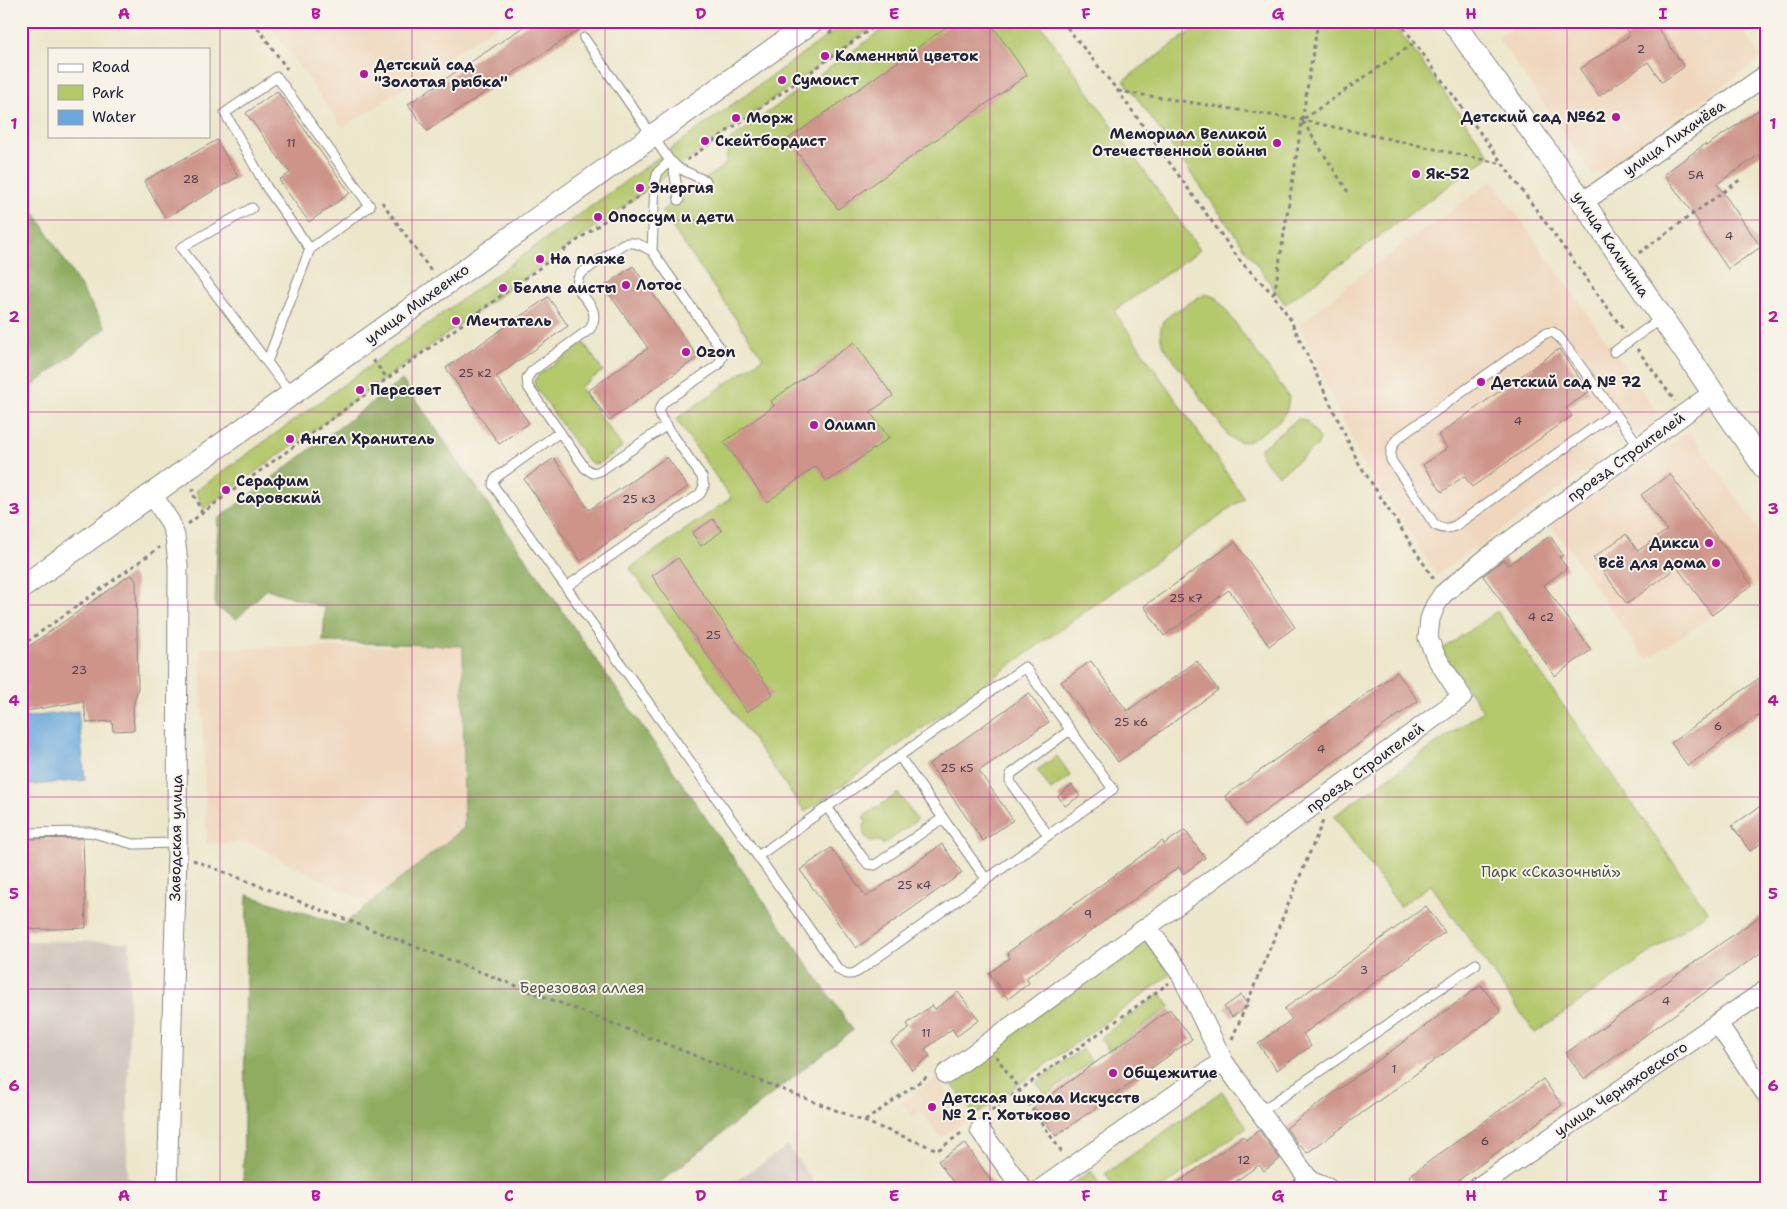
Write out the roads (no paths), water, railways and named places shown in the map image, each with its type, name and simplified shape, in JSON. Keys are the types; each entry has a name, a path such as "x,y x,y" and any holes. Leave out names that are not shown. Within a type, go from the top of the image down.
{"street":[{"name":"улица Михеенко","path":"21,588 813,21"},
{"name":"улица Калинина","path":"1452,21 1583,202 1713,393 1758,442 1766,470"},
{"name":"улица Лихачёва","path":"1583,202 1766,74"},
{"name":"проезд Строителей","path":"1147,927 1462,697 1436,657 1428,638 1430,620 1444,594 1484,560 1713,393"},
{"name":"Заводская улица","path":"152,494 170,522 175,536 178,564 177,848 167,1188"},
{"path":"946,1074 1147,927 1181,974 1223,1061 1260,1112 1306,1184 1328,1188"},
{"name":"улица Черняховского","path":"1476,1188 1766,990"},
{"path":"1718,1024 1766,1094"},
{"path":"1042,1188 1223,1061"},
{"path":"978,1124 1022,1188"}],"lane":[{"path":"1763,21 1766,25"},
{"path":"584,38 670,161 674,170 679,200"},
{"path":"267,362 310,249 370,206 277,77 226,113 268,188 310,249"},
{"path":"670,161 677,167 706,181"},
{"path":"652,251 658,172 670,161"},
{"path":"252,208 181,248 291,394"},
{"path":"566,587 700,494 704,486 702,476 666,425 661,418 659,410 664,402 718,365 722,357 720,348 652,251 636,242 629,242 623,244 580,274 576,280 578,287 594,311 595,320 590,329 532,371 527,378 528,387 585,468 594,473 600,471 666,425"},
{"path":"1614,352 1662,318"},
{"path":"1614,413 1454,526 1447,529 1436,525 1391,460 1392,444 1398,438 1546,333 1553,332 1559,337 1640,447"},
{"path":"560,432 498,476 494,480 493,485 838,969 844,974 851,975 1113,789 1025,667 758,856"},
{"path":"1048,835 1012,785 1010,780 1011,774 1070,730"},
{"path":"899,756 986,879"},
{"path":"826,807 862,858 868,864 875,865 943,818"},
{"path":"21,834 90,832 133,844 177,848"},
{"path":"1260,1112 1476,964"}],"water":[{"path":"78,711 85,780 21,786 21,718"}],"place":[{"name":"Каменный цветок","path":"825,56"},
{"name":"Детский сад \"Золотая рыбка\"","path":"364,74"},
{"name":"Сумоист","path":"782,80"},
{"name":"Детский сад №62","path":"1616,117"},
{"name":"Морж","path":"736,118"},
{"name":"Скейтбордист","path":"705,141"},
{"name":"Мемориал Великой Отечественной войны","path":"1277,143"},
{"name":"Як-52","path":"1416,174"},
{"name":"Энергия","path":"640,188"},
{"name":"Опоссум и дети","path":"598,217"},
{"name":"На пляже","path":"540,259"},
{"name":"Лотос","path":"626,285"},
{"name":"Белые аисты","path":"503,288"},
{"name":"Мечтатель","path":"456,321"},
{"name":"Ozon","path":"686,352"},
{"name":"Детский сад № 72","path":"1481,382"},
{"name":"Пересвет","path":"360,390"},
{"name":"Олимп","path":"814,425"},
{"name":"Ангел Хранитель","path":"290,439"},
{"name":"Серафим Саровский","path":"226,490"},
{"name":"Дикси","path":"1709,543"},
{"name":"Всё для дома","path":"1716,563"},
{"name":"Общежитие","path":"1113,1073"},
{"name":"Детская школа Искусств № 2 г. Хотьково","path":"932,1107"}],"park label":[{"name":"Парк «Сказочный»","path":"1551,872"},
{"name":"Березовая аллея","path":"582,988"}]}
